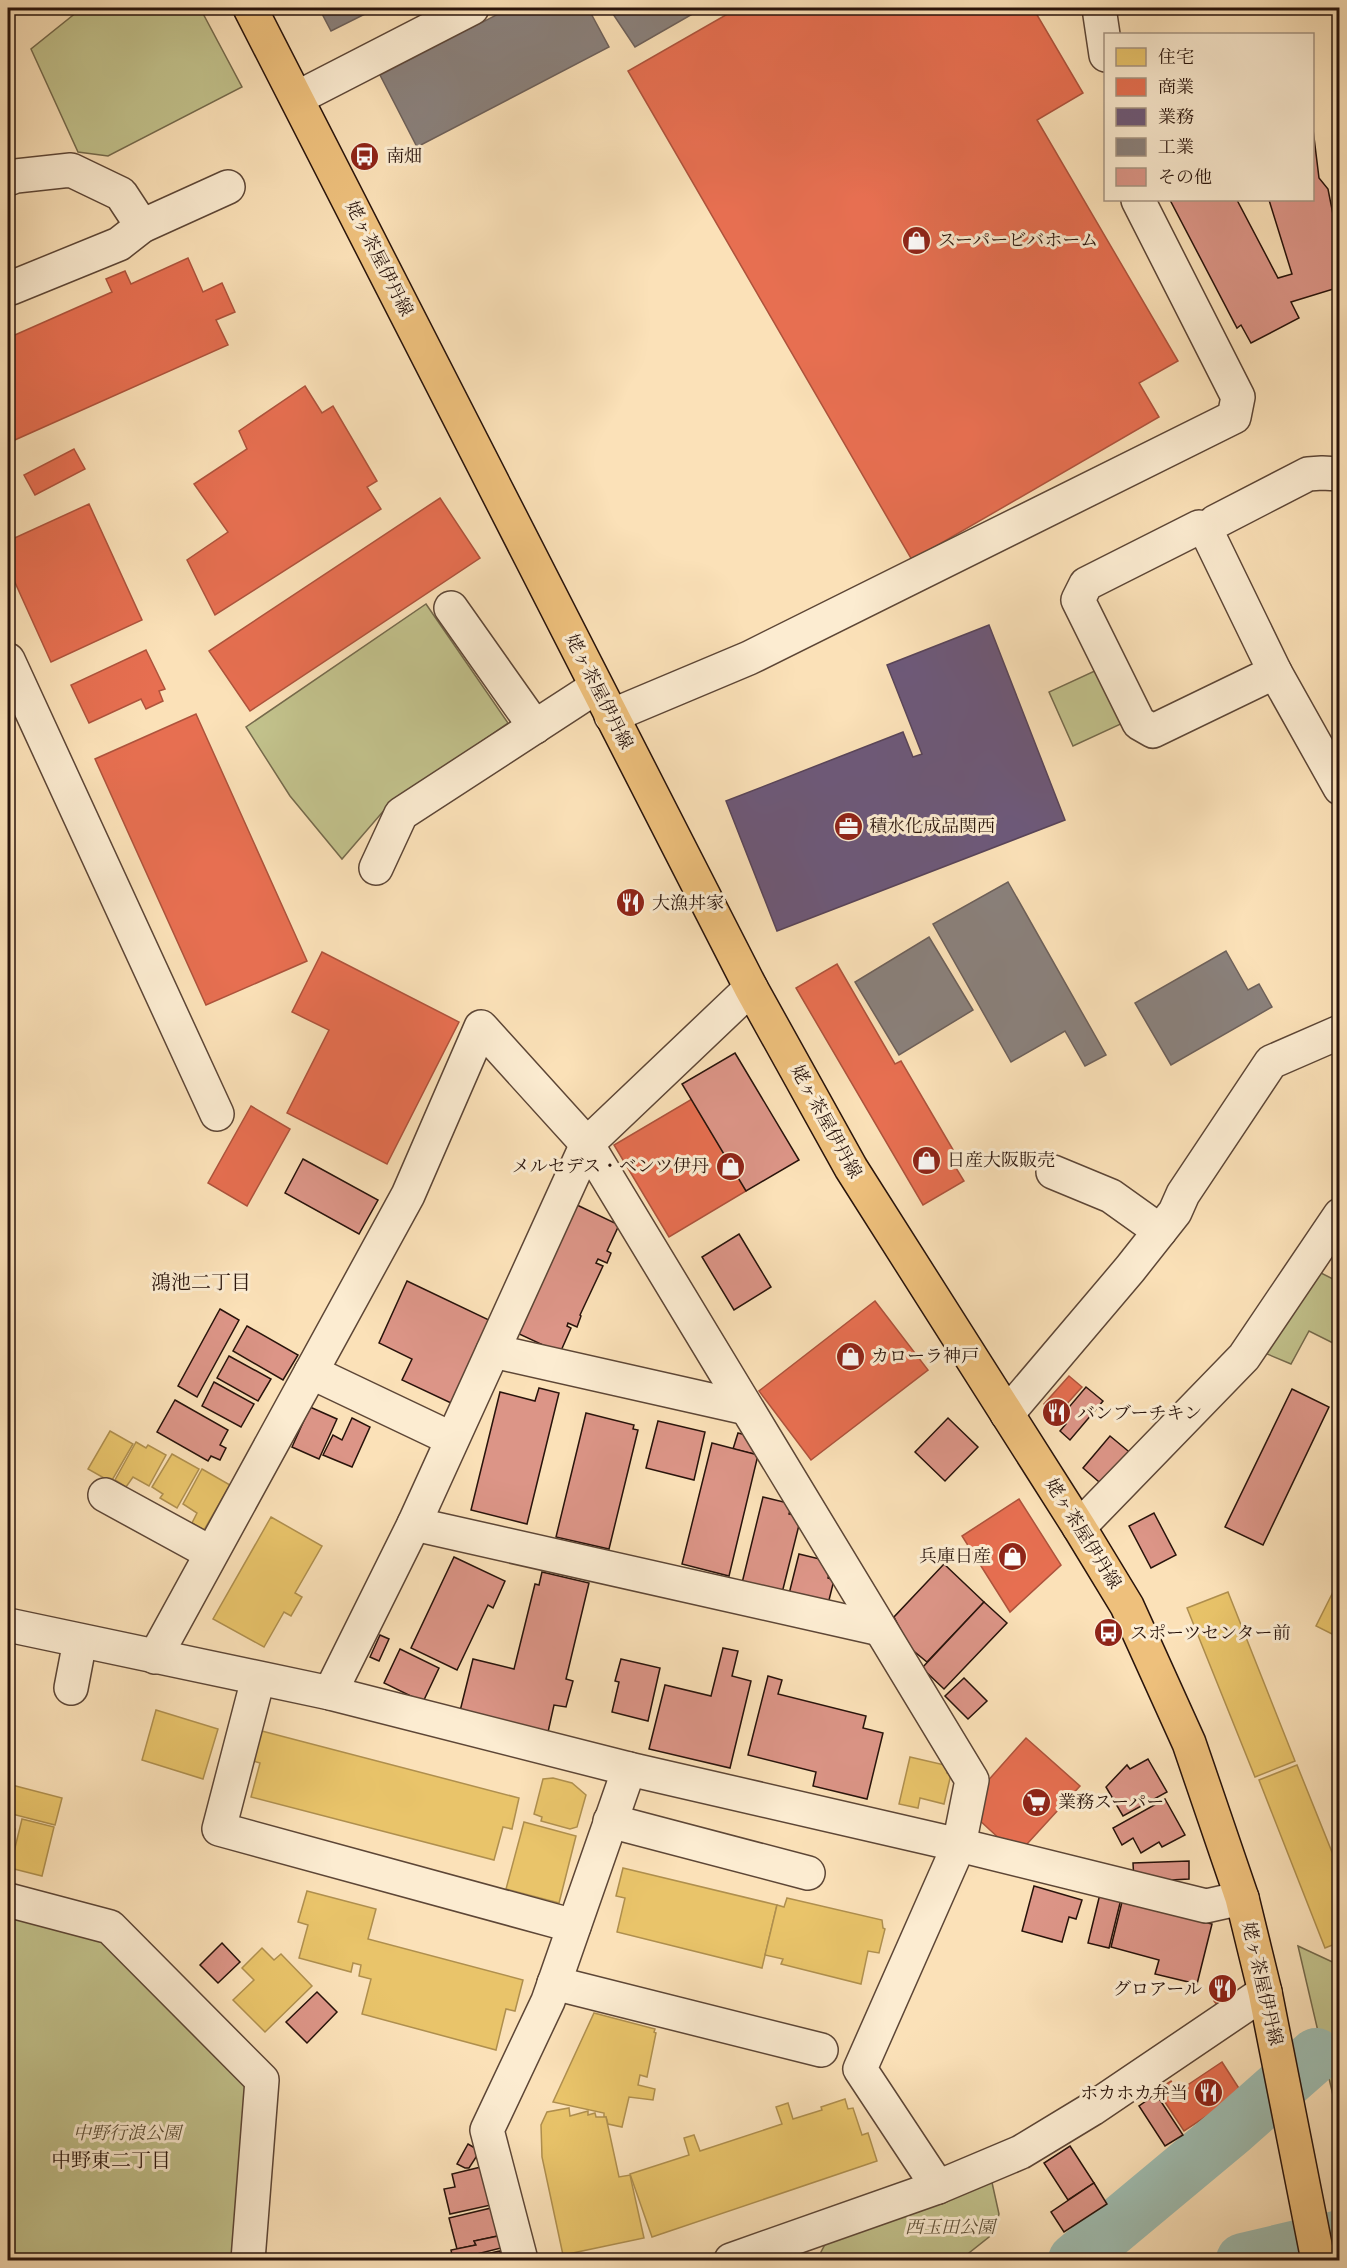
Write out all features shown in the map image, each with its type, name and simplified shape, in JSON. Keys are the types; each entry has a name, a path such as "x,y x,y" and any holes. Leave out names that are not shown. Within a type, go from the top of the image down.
{"main road":[{"name":"姥ヶ茶屋伊丹線","path":"250,8 751,988 851,1168 1127,1606 1184,1733 1242,1898 1265,1992 1318,2260"}],"street":[{"path":"297,98 472,8"},
{"path":"1099,8 1104,42"},
{"path":"8,179 16,176 71,170 121,194 142,226"},
{"path":"8,285 11,288 119,244 142,226 228,187"},
{"path":"611,716 749,658 1234,417 1238,397 1139,201"},
{"path":"1206,530 1215,522 1308,474 1322,472 1340,474"},
{"path":"1275,672 1153,731 1138,723 1078,600 1086,584 1199,527 1206,530 1275,672 1338,784"},
{"path":"451,608 535,727"},
{"path":"8,660 217,1114"},
{"path":"376,868 401,814 596,687"},
{"path":"330,1694 414,1524 587,1144 751,988"},
{"path":"155,1657 408,1195 482,1027 587,1144 972,1780 959,1845 860,2068 938,2187"},
{"path":"1007,1414 1160,1232 1271,1062 1340,1032"},
{"path":"1053,1172 1110,1196 1160,1232"},
{"path":"1079,1527 1244,1357 1340,1215"},
{"path":"493,1351 746,1408"},
{"path":"311,1372 452,1439"},
{"path":"105,1496 211,1554"},
{"path":"414,1524 880,1629"},
{"path":"9,1632 80,1641 330,1694 629,1769 959,1845 1206,1906 1242,1898"},
{"path":"70,1688 80,1641"},
{"path":"258,1679 219,1829 574,1926"},
{"path":"521,2260 487,2130 548,2001 629,1769"},
{"path":"610,1821 808,1873"},
{"path":"8,1900 110,1927 262,2080 248,2260"},
{"path":"554,1983 821,2050"},
{"path":"731,2260 802,2249 1021,2152 1092,2109 1265,1992"}],"green space":[{"path":"82,8 200,8 242,87 108,156 78,152 31,49"},
{"path":"426,604 508,723 386,808 342,859 290,796 246,727"},
{"path":"1099,669 1123,723 1073,746 1049,692"},
{"path":"1311,1268 1339,1282 1339,1346 1309,1331 1291,1364 1260,1351"},
{"name":"中野行浪公園","path":"8,1916 108,1940 244,2080 250,2094 240,2260 8,2260"},
{"path":"1298,1946 1339,1965 1339,2121"},
{"name":"西玉田公園","path":"991,2178 999,2214 994,2233 960,2260 821,2260 821,2252 830,2235"}],"building: 住宅":[{"path":"110,1431 133,1444 111,1482 88,1469"},
{"path":"136,1442 146,1448 148,1445 166,1455 149,1486 133,1477 126,1487 115,1480"},
{"path":"172,1454 199,1469 177,1508 160,1498 163,1494 152,1487"},
{"path":"202,1469 230,1485 204,1530 192,1523 197,1513 183,1504"},
{"path":"271,1517 322,1546 295,1593 302,1597 291,1616 284,1612 264,1647 213,1619"},
{"path":"1340,1578 1340,1638 1316,1626"},
{"path":"1228,1592 1295,1761 1255,1777 1187,1608"},
{"path":"156,1710 218,1729 203,1779 142,1760"},
{"path":"258,1730 519,1798 512,1829 503,1827 494,1860 251,1797 260,1763 250,1760"},
{"path":"910,1757 949,1766 947,1773 951,1774 944,1804 920,1798 918,1808 899,1804"},
{"path":"1297,1765 1340,1872 1340,1942 1325,1948 1259,1780"},
{"path":"553,1778 572,1783 586,1795 577,1827 570,1829 541,1821 542,1817 534,1814 543,1779"},
{"path":"8,1784 62,1798 55,1825 8,1813"},
{"path":"22,1819 54,1827 42,1876 10,1868"},
{"path":"524,1822 576,1836 559,1903 506,1889"},
{"path":"8,1827 15,1829 8,1858"},
{"path":"623,1868 777,1905 762,1968 617,1932 625,1898 616,1896"},
{"path":"307,1891 376,1909 368,1939 523,1980 515,2011 506,2009 496,2050 362,2014 371,1979 359,1976 361,1965 353,1963 351,1972 299,1958 308,1925 298,1922"},
{"path":"787,1898 882,1920 885,1929 879,1953 868,1951 861,1984 781,1964 783,1959 765,1955 777,1905 784,1907"},
{"path":"262,1948 274,1960 281,1954 312,1986 265,2032 233,2000 254,1980 242,1968"},
{"path":"594,2013 655,2029 656,2033 647,2077 640,2075 638,2085 655,2089 653,2100 629,2097 622,2127 608,2124 604,2113 553,2102"},
{"path":"845,2099 848,2109 853,2108 862,2135 868,2133 877,2161 652,2237 630,2174 689,2155 684,2138 694,2135 700,2151 782,2124 776,2107 788,2103 793,2119 822,2110 821,2107"},
{"path":"569,2108 570,2116 588,2111 588,2115 595,2113 596,2117 606,2117 619,2177 630,2175 644,2238 563,2255 542,2157 541,2125 547,2112"}],"building: 商業":[{"name":"スーパービバホーム","path":"738,8 1033,8 1083,93 1037,120 1178,361 1139,383 1159,417 912,560 628,71"},
{"path":"188,258 203,292 222,283 235,312 216,320 228,345 8,443 8,338 112,292 106,279 125,271 131,284"},
{"path":"305,386 322,413 333,406 377,481 367,487 381,509 215,615 187,560 228,532 194,484 247,449 239,431"},
{"path":"74,449 85,469 35,495 24,475"},
{"path":"440,498 480,558 250,711 209,651"},
{"path":"89,504 142,620 51,662 8,567 8,541"},
{"path":"146,650 165,689 159,691 163,701 146,709 141,699 89,723 71,685"},
{"path":"196,714 307,961 206,1005 95,759"},
{"path":"322,952 459,1022 387,1164 287,1113 329,1030 292,1012"},
{"path":"837,964 895,1064 901,1061 962,1165 956,1168 964,1181 923,1205 796,988"},
{"path":"692,1099 746,1191 669,1237 614,1145"},
{"path":"251,1106 290,1129 247,1206 208,1183"},
{"path":"875,1301 928,1370 811,1460 759,1391"},
{"path":"1069,1376 1082,1387 1057,1415 1044,1404"},
{"path":"1019,1499 1061,1565 1010,1612 962,1536"},
{"path":"1026,1738 1080,1786 1017,1855 976,1817 985,1784"},
{"name":"グロアール","path":"1225,1982 1228,1997 1217,2005 1214,2001"},
{"path":"1222,2062 1242,2093 1184,2131 1157,2090 1171,2081 1177,2092"}],"building: 業務":[{"path":"989,625 1065,820 777,931 726,801 903,732 913,757 922,754 887,665"}],"building: 工業":[{"path":"319,8 377,8 331,31"},
{"path":"510,8 588,8 609,47 417,147 380,75"},
{"path":"609,8 703,8 635,47"},
{"path":"1008,882 1106,1055 1085,1066 1065,1031 1011,1062 933,924"},
{"path":"929,937 973,1010 899,1055 855,982"},
{"path":"1226,951 1248,990 1259,984 1272,1007 1171,1065 1135,1003"}],"building: その他":[{"path":"1314,137 1319,178 1328,189 1340,250 1340,287 1291,302 1299,318 1251,343 1241,325 1237,328 1171,201 1238,201 1278,278 1292,274 1269,201 1314,201"},
{"path":"735,1053 799,1160 746,1191 682,1084"},
{"path":"303,1159 378,1200 359,1234 285,1193"},
{"path":"577,1205 619,1225 607,1251 611,1253 607,1263 598,1259 596,1263 603,1266 580,1315 577,1327 568,1323 567,1326 571,1328 560,1353 517,1333"},
{"path":"739,1234 771,1287 734,1310 702,1257"},
{"path":"407,1281 489,1320 451,1403 402,1380 412,1359 379,1343"},
{"path":"220,1309 239,1320 197,1397 178,1386"},
{"path":"247,1326 298,1355 283,1380 233,1351"},
{"path":"229,1356 271,1379 258,1401 217,1378"},
{"path":"214,1382 254,1404 241,1427 202,1406"},
{"path":"1086,1387 1103,1401 1070,1440 1060,1431 1066,1424 1059,1419"},
{"path":"539,1388 559,1393 527,1524 471,1510 500,1392 535,1401"},
{"path":"1292,1389 1329,1407 1263,1545 1225,1527"},
{"path":"175,1400 228,1430 220,1445 226,1448 220,1460 211,1456 208,1461 157,1432"},
{"path":"310,1407 337,1419 319,1459 292,1447"},
{"path":"586,1413 634,1425 633,1429 638,1430 609,1549 556,1537"},
{"path":"352,1418 370,1427 352,1467 323,1455 333,1435 342,1440"},
{"path":"948,1418 978,1447 945,1481 915,1452"},
{"path":"658,1421 705,1432 694,1480 646,1468"},
{"path":"738,1433 750,1436 758,1455 733,1449"},
{"path":"1110,1436 1133,1455 1106,1488 1083,1468"},
{"path":"712,1443 758,1455 729,1576 682,1564"},
{"path":"763,1497 792,1504 789,1514 801,1517 782,1593 742,1583"},
{"path":"1154,1513 1176,1555 1151,1568 1129,1526"},
{"path":"799,1554 832,1562 828,1578 834,1580 828,1604 789,1594"},
{"path":"454,1557 505,1581 493,1608 488,1605 457,1670 411,1648"},
{"path":"944,1564 984,1602 927,1662 910,1648 894,1617"},
{"path":"542,1572 589,1583 566,1679 573,1681 566,1707 554,1705 548,1732 460,1711 473,1659 514,1669 535,1584 539,1585"},
{"path":"984,1602 1007,1623 944,1689 922,1668"},
{"path":"380,1635 389,1639 379,1661 370,1657"},
{"path":"723,1648 738,1651 732,1676 751,1681 730,1768 649,1749 665,1685 711,1696"},
{"path":"400,1649 439,1668 423,1702 384,1683"},
{"path":"621,1659 660,1668 648,1721 612,1712 619,1682 615,1681"},
{"path":"768,1676 782,1680 778,1694 866,1716 863,1728 883,1733 867,1799 813,1786 816,1772 748,1755"},
{"path":"964,1678 987,1701 968,1719 945,1696"},
{"path":"1148,1759 1167,1792 1123,1816 1106,1787 1127,1765 1130,1769"},
{"path":"1165,1799 1185,1835 1162,1847 1159,1842 1141,1853 1133,1838 1122,1845 1113,1828"},
{"path":"1189,1861 1189,1879 1134,1882 1133,1863"},
{"path":"1034,1886 1082,1900 1076,1919 1069,1917 1062,1942 1022,1931"},
{"path":"1100,1894 1121,1899 1109,1948 1088,1943"},
{"path":"1122,1902 1212,1924 1197,1984 1155,1974 1159,1960 1111,1947"},
{"path":"222,1943 240,1962 218,1983 200,1965"},
{"path":"317,1992 337,2012 307,2043 286,2022"},
{"path":"1156,2094 1183,2135 1165,2146 1139,2106"},
{"path":"468,2144 480,2151 469,2168 465,2168 457,2164"},
{"path":"1070,2146 1094,2183 1068,2200 1044,2163"},
{"path":"481,2167 491,2205 450,2214 444,2189 455,2187 452,2174"},
{"path":"1094,2183 1107,2204 1064,2232 1051,2212"},
{"path":"491,2208 498,2236 474,2241 476,2245 457,2249 449,2218"},
{"path":"498,2236 501,2248 453,2260 451,2250 476,2245 474,2241"},
{"path":"500,2251 502,2260 459,2260"}],"waterway":[{"path":"1075,2260 1231,2130 1316,2055"},
{"path":"1243,2260 1340,2237"}],"place":[{"name":"南畑","path":"365,156"},
{"name":"スーパービバホーム","path":"917,240"},
{"name":"積水化成品関西","path":"848,826"},
{"name":"大漁丼家","path":"631,903"},
{"name":"日産大阪販売","path":"926,1160"},
{"name":"メルセデス・ベンツ伊丹","path":"730,1166"},
{"name":"カローラ神戸","path":"850,1356"},
{"name":"バンブーチキン","path":"1056,1413"},
{"name":"兵庫日産","path":"1012,1556"},
{"name":"スポーツセンター前","path":"1109,1633"},
{"name":"業務スーパー","path":"1037,1802"},
{"name":"グロアール","path":"1223,1989"},
{"name":"ホカホカ弁当","path":"1209,2093"}],"district":[{"name":"鴻池二丁目","path":"201,1283"},
{"name":"中野東二丁目","path":"111,2161"}]}
